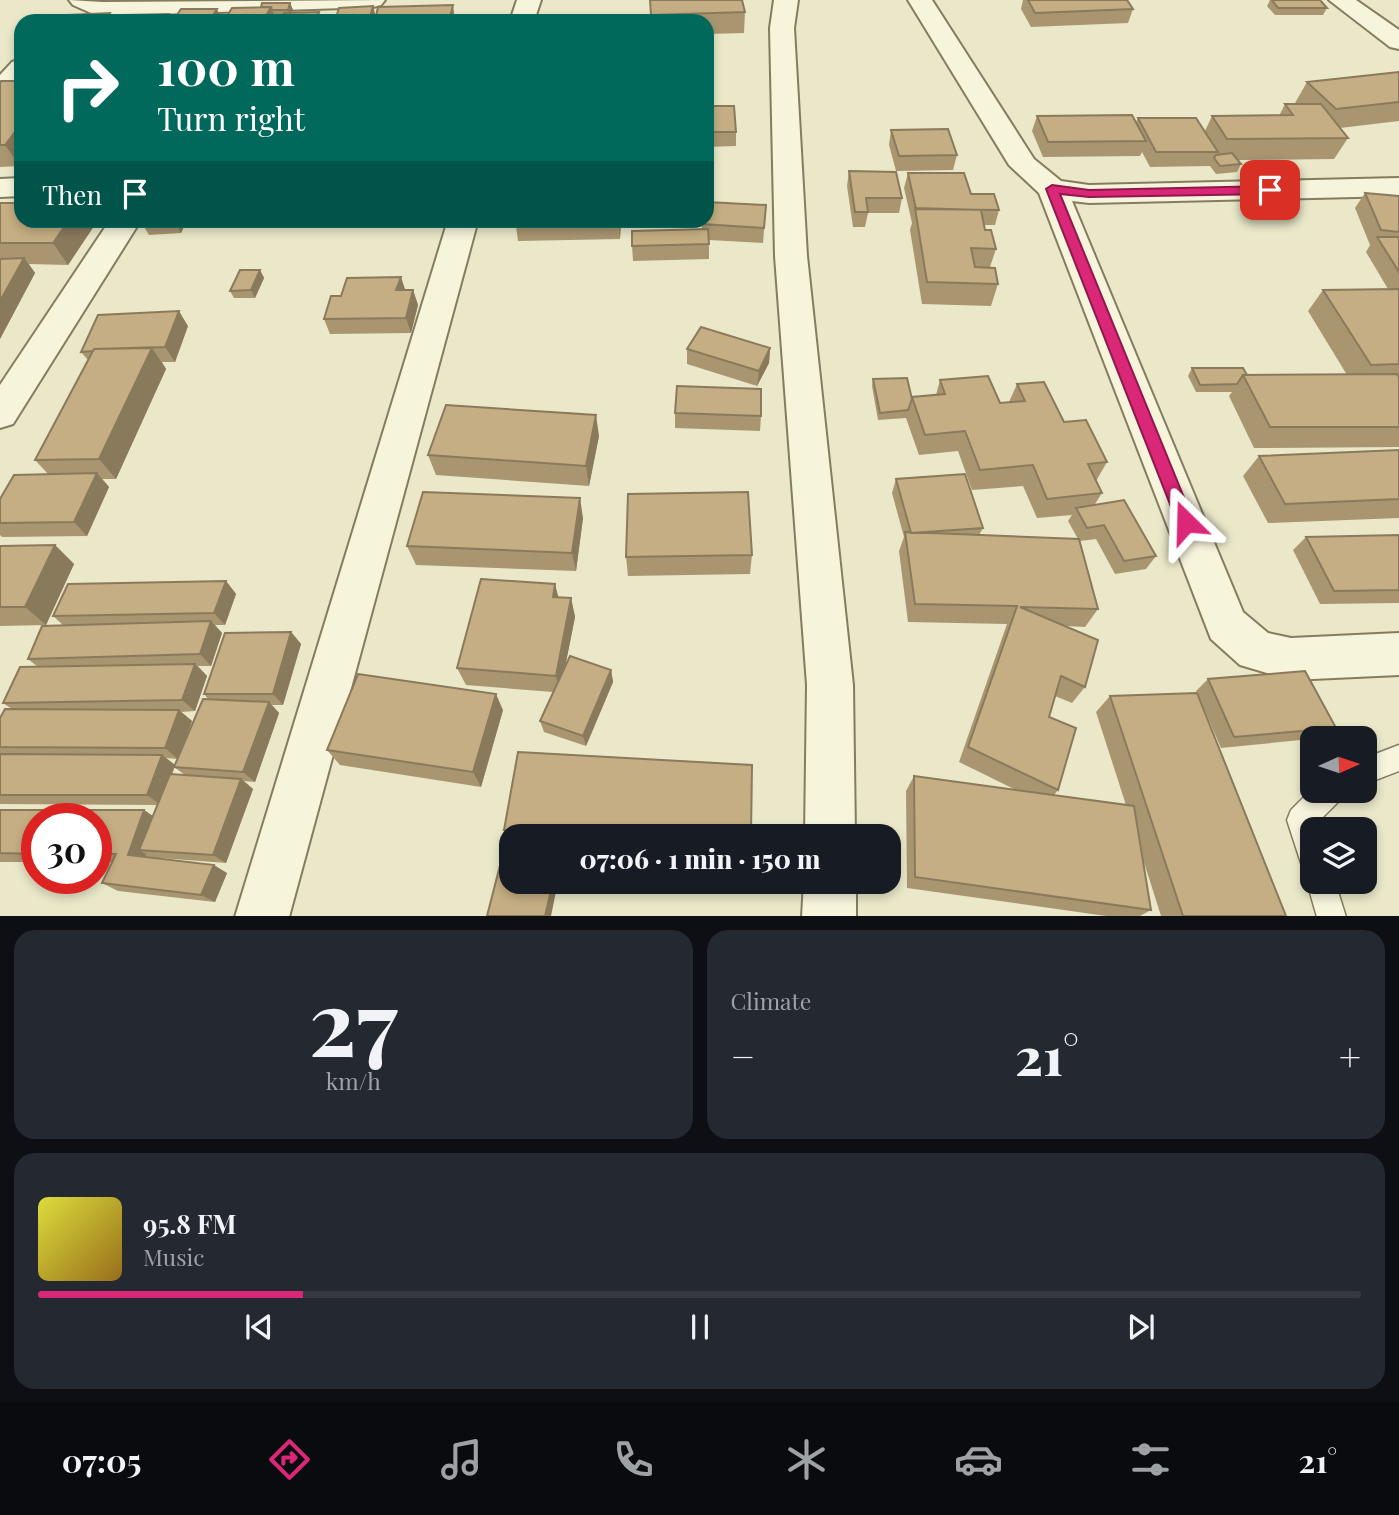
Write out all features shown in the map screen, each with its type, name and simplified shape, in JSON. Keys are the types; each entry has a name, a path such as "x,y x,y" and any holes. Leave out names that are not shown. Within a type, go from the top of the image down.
{"street":[{"path":"81,0 98,9 373,0"},
{"path":"786,0 782,28 791,256 830,685 830,824"},
{"path":"919,0 1023,165 1052,189 1227,625 1256,650 1291,659 1399,654"},
{"path":"1350,7 1399,10"},
{"path":"1350,7 1399,42"},
{"path":"0,92 14,75"},
{"path":"1052,189 1089,194 1399,187"},
{"path":"0,414 121,228"},
{"path":"262,916 461,228"},
{"path":"829,916 830,894"}],"lane":[{"path":"1377,766 1399,758"},
{"path":"1304,817 1317,803"},
{"path":"1325,894 1332,916"}],"building":[{"path":"650,0 742,0 745,12 682,14 651,14"},
{"path":"1028,0 1127,0 1133,9 1035,13"},
{"path":"1272,0 1320,0 1327,8 1278,8"},
{"path":"262,3 290,3 288,10 272,10 271,7 261,7"},
{"path":"453,5 451,14 376,14 378,7"},
{"path":"373,6 371,14 337,14 339,8"},
{"path":"271,7 267,14 228,14 232,8"},
{"path":"181,9 217,9 214,14 178,14"},
{"path":"319,12 318,14 284,13"},
{"path":"1399,72 1399,102 1336,109 1307,82"},
{"path":"14,81 14,133 5,145 0,145 0,83"},
{"path":"1285,104 1321,104 1348,138 1227,139 1212,116 1293,115"},
{"path":"714,106 734,106 736,132 714,132"},
{"path":"1132,115 1146,141 1048,142 1037,116"},
{"path":"1138,118 1196,118 1218,152 1156,152"},
{"path":"948,129 957,155 899,156 891,130"},
{"path":"1232,153 1241,164 1220,166 1214,158 1216,155"},
{"path":"849,171 896,172 902,198 866,198 868,212 855,212"},
{"path":"908,173 964,173 971,194 994,194 999,210 916,209"},
{"path":"1365,193 1399,196 1399,232 1381,230"},
{"path":"714,202 766,205 764,228 714,225"},
{"path":"0,203 14,203 14,228 63,228 53,243 0,243"},
{"path":"915,208 981,210 985,230 991,230 996,249 971,248 975,267 995,268 998,284 927,282"},
{"path":"708,229 709,244 632,246 632,231"},
{"path":"1377,237 1399,237 1399,272"},
{"path":"24,258 0,301 0,259"},
{"path":"240,270 260,270 251,290 230,291"},
{"path":"401,277 396,290 413,290 406,318 324,319 331,296 341,296 347,278"},
{"path":"1399,289 1399,364 1371,365 1323,290"},
{"path":"179,311 165,347 94,349 81,352 98,315"},
{"path":"701,327 770,348 759,371 687,349"},
{"path":"152,348 99,459 35,460 94,349"},
{"path":"1192,368 1243,368 1247,375 1243,375 1237,384 1200,385"},
{"path":"1397,374 1399,427 1270,427 1243,375"},
{"path":"988,376 1000,403 1025,401 1017,384 1044,382 1064,422 1086,420 1107,462 1088,464 1102,493 1047,499 1033,465 980,470 965,431 925,435 912,397 945,394 940,380"},
{"path":"907,378 912,399 908,410 880,413 873,379"},
{"path":"677,386 761,389 761,416 675,413"},
{"path":"446,405 596,415 586,466 428,455"},
{"path":"1399,450 1399,499 1285,504 1259,456"},
{"path":"97,473 74,522 0,523 0,499 14,475"},
{"path":"965,474 983,528 911,533 896,479"},
{"path":"423,492 580,498 572,553 407,546"},
{"path":"748,492 752,555 626,557 628,494"},
{"path":"1124,500 1156,556 1124,561 1104,525 1087,528 1076,508"},
{"path":"905,532 1079,539 1098,609 1020,607 1098,640 1085,687 1061,676 1049,717 1076,728 1058,790 968,747 1017,606 915,604"},
{"path":"1399,535 1399,590 1334,591 1306,537"},
{"path":"55,545 25,607 0,607 0,546"},
{"path":"481,579 555,584 553,597 571,598 556,676 457,668"},
{"path":"226,581 214,613 53,616 68,584"},
{"path":"211,621 200,654 28,659 42,626"},
{"path":"291,632 273,694 204,694 225,633"},
{"path":"570,656 611,670 583,736 540,721"},
{"path":"195,664 182,700 3,703 20,667"},
{"path":"1305,671 1335,726 1300,726 1300,731 1234,737 1208,679"},
{"path":"358,674 496,694 473,772 327,750"},
{"path":"1197,693 1286,916 1183,916 1110,696"},
{"path":"203,699 269,702 243,772 174,767"},
{"path":"5,709 179,710 165,748 0,747 0,718"},
{"path":"518,752 752,765 751,824 505,824"},
{"path":"0,754 162,755 147,795 0,795"},
{"path":"170,774 241,779 213,855 139,850"},
{"path":"914,776 1134,806 1151,910 915,877"},
{"path":"0,810 21,810 21,854 0,853"},
{"path":"112,810 144,810 128,855 214,865 201,895 112,884 112,862 116,854 112,854"},
{"path":"499,869 499,894 550,894 545,916 487,916"}],"route":[{"path":"1186,522 1052,189 1089,194 1270,190"}]}
